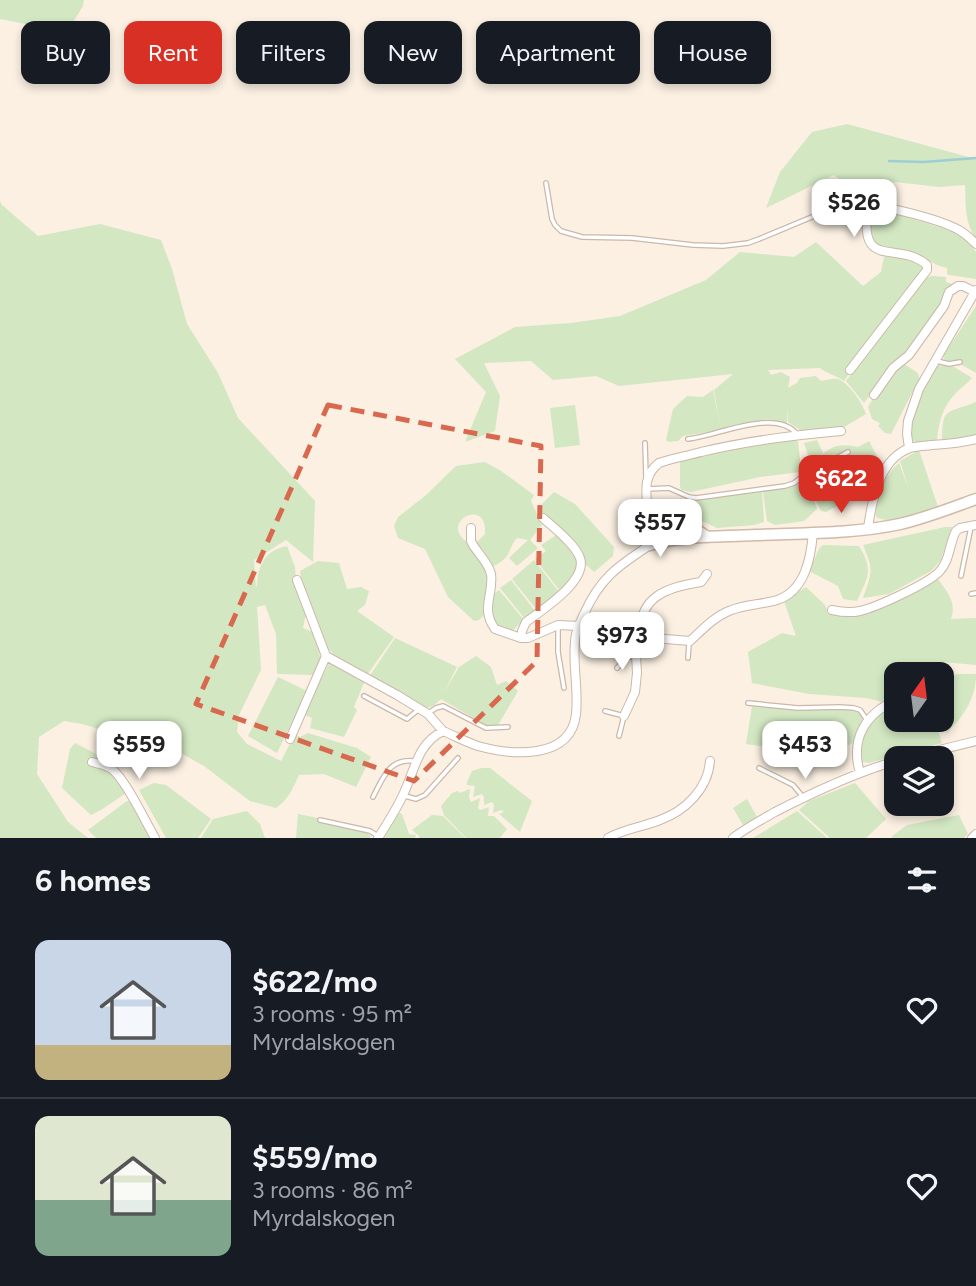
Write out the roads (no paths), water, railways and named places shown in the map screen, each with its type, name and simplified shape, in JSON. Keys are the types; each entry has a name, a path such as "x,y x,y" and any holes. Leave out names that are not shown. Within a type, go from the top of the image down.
{"main road":[{"path":"708,537 670,514 659,511 648,516 650,545 666,540 813,532 898,524 933,515 976,499"}],"street":[{"path":"850,370 927,270 927,265 914,256 881,252 874,247 867,233 868,205 894,209 960,230 976,244"},
{"path":"874,395 894,368 909,355 944,306 949,292 958,286 975,291 919,389 908,421 909,448"},
{"path":"648,516 646,479 653,467 667,460 798,435 841,431"},
{"path":"868,528 876,489 886,469 896,457 909,448 976,439"},
{"path":"521,638 526,622 573,583 581,568 578,554 544,518"},
{"path":"832,610 850,612 868,608 912,589 943,567 956,531 973,526"},
{"path":"471,528 473,545 491,575 487,605 490,622 495,629 521,638 535,636 558,625 579,626"},
{"path":"641,637 690,640 725,612 778,600 787,595 796,587 808,565 813,532"},
{"path":"297,580 326,656 428,713 443,731 475,745 498,750 533,752 559,743 568,736 573,726 576,714 574,655 579,626 596,590 620,565 650,545"},
{"path":"624,716 635,692 636,654 641,637 642,616 652,600 674,587 701,582 706,574"},
{"path":"290,740 326,656"},
{"path":"860,773 856,762 860,736 867,720 884,707"},
{"path":"379,837 402,796 424,746 430,738 443,731"},
{"path":"954,746 976,741"},
{"path":"92,761 114,770 155,838"},
{"path":"608,838 677,812 702,787 708,775 710,761"},
{"path":"733,838 804,797 884,765"},
{"path":"972,838 976,834"}],"lane":[{"path":"546,183 552,219 561,231 582,237 632,238 693,245 741,244 848,202 856,201 868,205"},
{"path":"935,360 949,364 960,362"},
{"path":"688,439 768,423 788,426 798,435"},
{"path":"645,443 646,479"},
{"path":"647,489 669,488 696,498 785,486 848,452"},
{"path":"961,576 973,526"},
{"path":"558,625 558,652 564,688"},
{"path":"688,658 690,640"},
{"path":"617,668 625,659 636,654"},
{"path":"364,696 407,719 419,708"},
{"path":"748,703 798,708 854,708 860,710 867,720"},
{"path":"428,713 443,706 486,728 508,727"},
{"path":"605,711 624,716 619,736"},
{"path":"402,796 421,798 458,758"},
{"path":"373,797 395,764 402,761 416,762"},
{"path":"759,768 793,785 804,797"},
{"path":"320,820 370,831 379,837"}],"waterway":[{"path":"889,161 924,162 976,158"}]}
